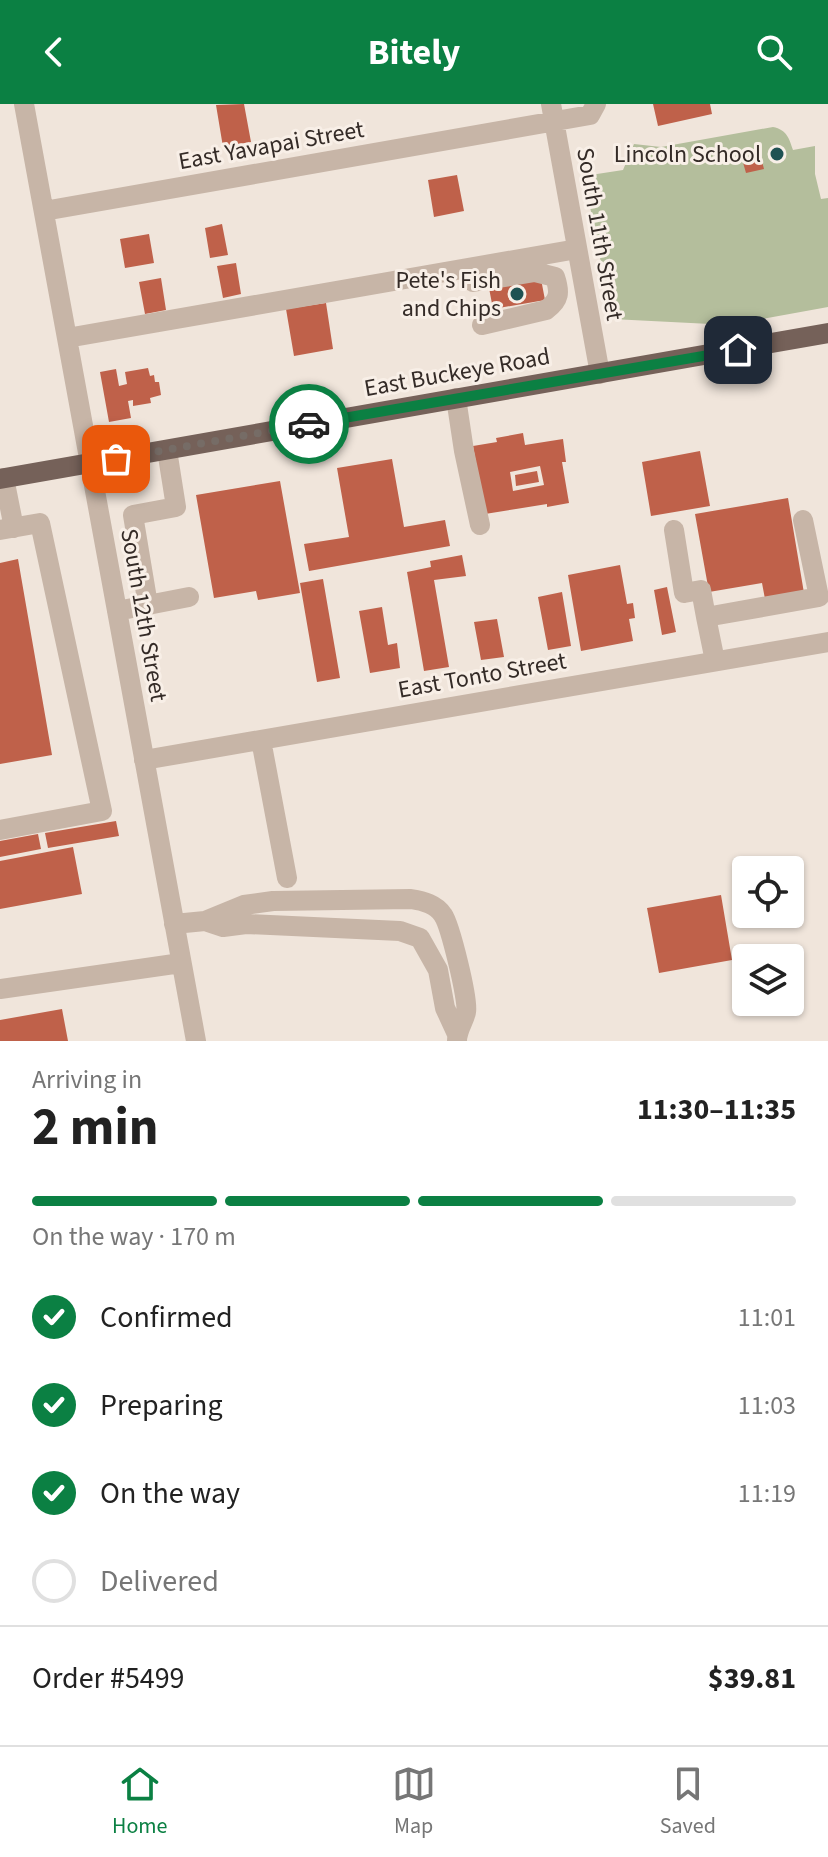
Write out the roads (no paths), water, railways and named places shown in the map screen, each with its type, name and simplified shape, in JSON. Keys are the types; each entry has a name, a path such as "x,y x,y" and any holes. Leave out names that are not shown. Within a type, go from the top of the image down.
{"main road":[{"name":"East Buckeye Road","path":"2,478 828,333"}],"street":[{"name":"South 12th Street","path":"24,104 196,1041"},
{"name":"East Yavapai Street","path":"44,211 552,113 590,115 596,104"},
{"name":"South 11th Street","path":"552,113 600,374"},
{"path":"67,338 577,249"},
{"path":"473,282 535,272 555,277 558,287 558,298 546,310 482,325"},
{"path":"456,398 480,525"},
{"path":"148,605 133,515 176,507 167,450"},
{"path":"0,830 102,811 40,523 7,529 2,478"},
{"path":"706,617 819,597 803,520"},
{"path":"674,530 684,593 701,590 715,661"},
{"path":"117,611 189,597"},
{"name":"East Tonto Street","path":"144,760 828,642"},
{"path":"261,740 287,878"},
{"path":"174,924 205,921 244,905 273,901 411,899 427,902 443,915 458,963 467,1010 457,1037"},
{"path":"205,921 223,927 246,924 400,931 420,938 438,970 445,1008 457,1037"},
{"path":"0,989 181,963"}],"place":[{"name":"Lincoln School","path":"777,154"},
{"name":"Pete's Fish and Chips","path":"517,294"}]}
